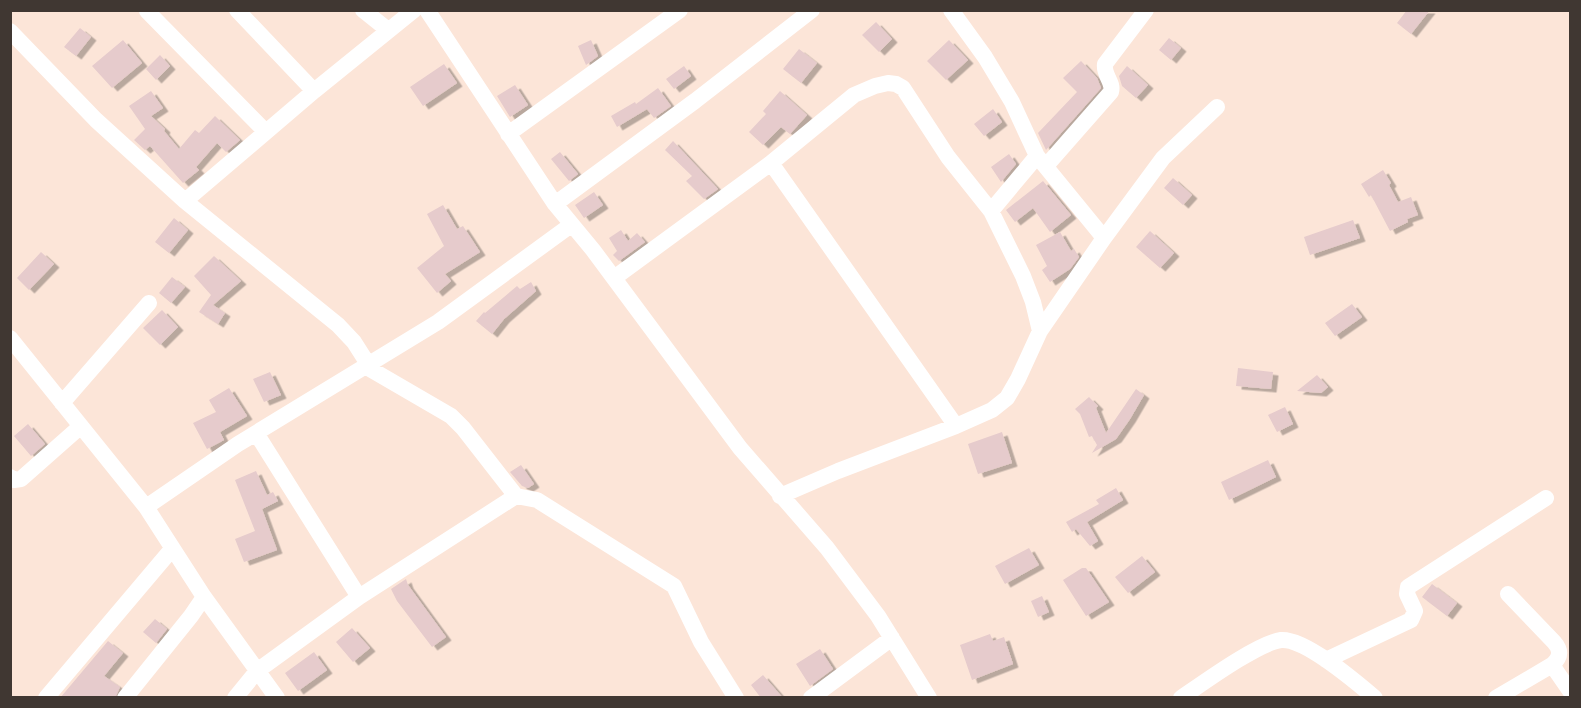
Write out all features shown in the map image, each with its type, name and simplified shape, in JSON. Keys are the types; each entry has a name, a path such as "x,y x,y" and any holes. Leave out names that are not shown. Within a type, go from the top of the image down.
{"street":[{"path":"237,10 314,91"},
{"path":"363,10 388,30"},
{"path":"185,201 314,91 414,10"},
{"path":"427,10 555,204 614,278 740,448 827,548 892,638 929,698"},
{"path":"555,204 695,101 812,10"},
{"path":"951,10 985,57 1012,102 1042,161 1104,238"},
{"path":"991,211 1111,92 1112,85 1106,73 1105,64 1146,10"},
{"path":"147,11 266,132"},
{"path":"508,134 667,14"},
{"path":"10,31 96,120 185,201 338,325 354,342 366,365 451,416 516,496 537,500 674,586 701,642 736,698"},
{"path":"614,278 771,163 854,95 888,83 903,88 948,157 991,211 1023,276 1033,302 1040,331"},
{"path":"780,496 956,426 992,410 1006,398 1018,379 1040,331 1104,238 1163,158 1217,106"},
{"path":"771,163 956,426"},
{"path":"146,507 256,433 438,322 571,225"},
{"path":"62,403 149,303"},
{"path":"10,338 146,507 204,597 277,698"},
{"path":"10,477 14,480 21,478 81,426"},
{"path":"256,433 359,597"},
{"path":"235,698 257,670 359,597 516,496"},
{"path":"1326,660 1411,620 1415,611 1407,594 1408,587 1546,498"},
{"path":"46,698 172,549"},
{"path":"1496,698 1558,660 1558,647 1509,594"},
{"path":"125,698 204,597"},
{"path":"811,698 892,638"},
{"path":"1181,698 1266,644 1283,640 1298,643 1326,660 1375,698"},
{"path":"1552,665 1570,692"}],"building":[{"path":"1407,10 1430,10 1411,34 1397,23"},
{"path":"876,22 892,39 879,52 862,35"},
{"path":"80,28 91,37 76,56 64,47"},
{"path":"1169,38 1181,48 1171,60 1159,50"},
{"path":"123,40 142,63 112,88 92,66"},
{"path":"591,40 598,56 586,65 578,46"},
{"path":"949,40 968,60 946,80 927,61"},
{"path":"799,49 817,63 801,83 783,69"},
{"path":"160,55 170,66 156,80 146,69"},
{"path":"1081,61 1097,78 1101,88 1046,150 1038,133 1077,92 1063,78"},
{"path":"444,64 457,83 423,106 410,87"},
{"path":"684,66 691,76 674,89 666,79"},
{"path":"1127,66 1148,85 1136,98 1122,86 1119,76"},
{"path":"515,85 528,105 510,117 497,96"},
{"path":"658,88 671,106 654,118 647,109 617,127 611,116 635,102 636,104"},
{"path":"151,91 163,108 151,116 165,129 164,131 179,149 195,130 199,133 215,116 240,140 226,152 217,143 196,167 199,170 183,183 150,146 145,150 134,140 145,129 129,106"},
{"path":"780,91 807,115 790,134 781,127 763,145 749,132 766,114 763,111"},
{"path":"993,109 1002,122 984,136 974,124"},
{"path":"673,141 718,189 704,199 686,181 692,176 665,150"},
{"path":"560,152 578,174 569,181 551,159"},
{"path":"1009,154 1016,164 1001,182 991,167"},
{"path":"1383,170 1398,202 1411,197 1418,215 1407,219 1408,222 1390,231 1371,195 1369,197 1361,184"},
{"path":"1173,178 1192,195 1183,205 1164,188"},
{"path":"1043,181 1071,215 1050,232 1033,208 1015,222 1006,210"},
{"path":"594,192 603,205 584,218 575,205"},
{"path":"443,205 457,229 463,226 480,252 445,274 451,281 437,293 417,268 444,246 427,214"},
{"path":"174,218 188,230 169,253 155,242"},
{"path":"1353,220 1360,238 1310,255 1304,237"},
{"path":"621,230 628,241 637,233 645,242 619,261 613,255 617,251 609,238"},
{"path":"1150,231 1174,253 1160,268 1136,247"},
{"path":"1060,232 1071,251 1074,249 1079,257 1070,269 1050,282 1042,270 1047,266 1036,245"},
{"path":"41,252 54,264 29,290 17,278"},
{"path":"214,256 241,281 213,305 225,313 218,324 199,312 211,295 194,276"},
{"path":"172,277 185,287 171,303 159,293"},
{"path":"531,282 536,291 504,319 492,334 476,321 517,286 520,289"},
{"path":"1352,304 1362,317 1335,336 1325,323"},
{"path":"162,310 178,327 160,345 143,328"},
{"path":"1238,368 1273,372 1271,389 1236,386"},
{"path":"270,372 281,395 264,402 253,379"},
{"path":"1317,375 1328,387 1321,393 1297,391"},
{"path":"229,388 247,416 220,432 224,440 207,449 193,423 216,412 209,400"},
{"path":"1136,389 1144,395 1130,419 1116,439 1092,453 1097,445 1092,436 1089,437 1080,414 1075,409 1089,397 1098,406 1096,408 1106,433"},
{"path":"1285,407 1293,424 1277,432 1268,415"},
{"path":"28,424 45,444 31,456 14,436"},
{"path":"1002,432 1012,463 978,474 968,444"},
{"path":"1268,460 1276,477 1229,500 1221,482"},
{"path":"521,465 534,484 528,488 522,486 510,472"},
{"path":"256,471 267,495 273,492 278,501 262,509 277,550 244,562 235,539 255,531 235,480"},
{"path":"1116,488 1123,500 1087,522 1098,541 1090,546 1076,529 1072,532 1066,522 1099,504 1096,500"},
{"path":"1029,548 1039,565 1005,584 995,566"},
{"path":"1142,556 1155,572 1128,593 1115,577"},
{"path":"1082,568 1086,568 1109,602 1086,616 1063,580"},
{"path":"406,579 446,637 432,647 397,601 391,589"},
{"path":"1432,584 1457,603 1447,616 1422,597"},
{"path":"1042,596 1049,612 1038,617 1031,601"},
{"path":"155,619 167,629 156,643 143,632"},
{"path":"352,628 370,648 353,662 336,642"},
{"path":"990,634 993,641 1004,637 1013,664 972,680 960,645"},
{"path":"108,641 123,653 104,676 120,687 115,698 60,698"},
{"path":"820,649 833,669 810,686 796,664"},
{"path":"314,652 327,670 298,691 285,673"},
{"path":"763,675 783,698 761,698 751,685"}]}
